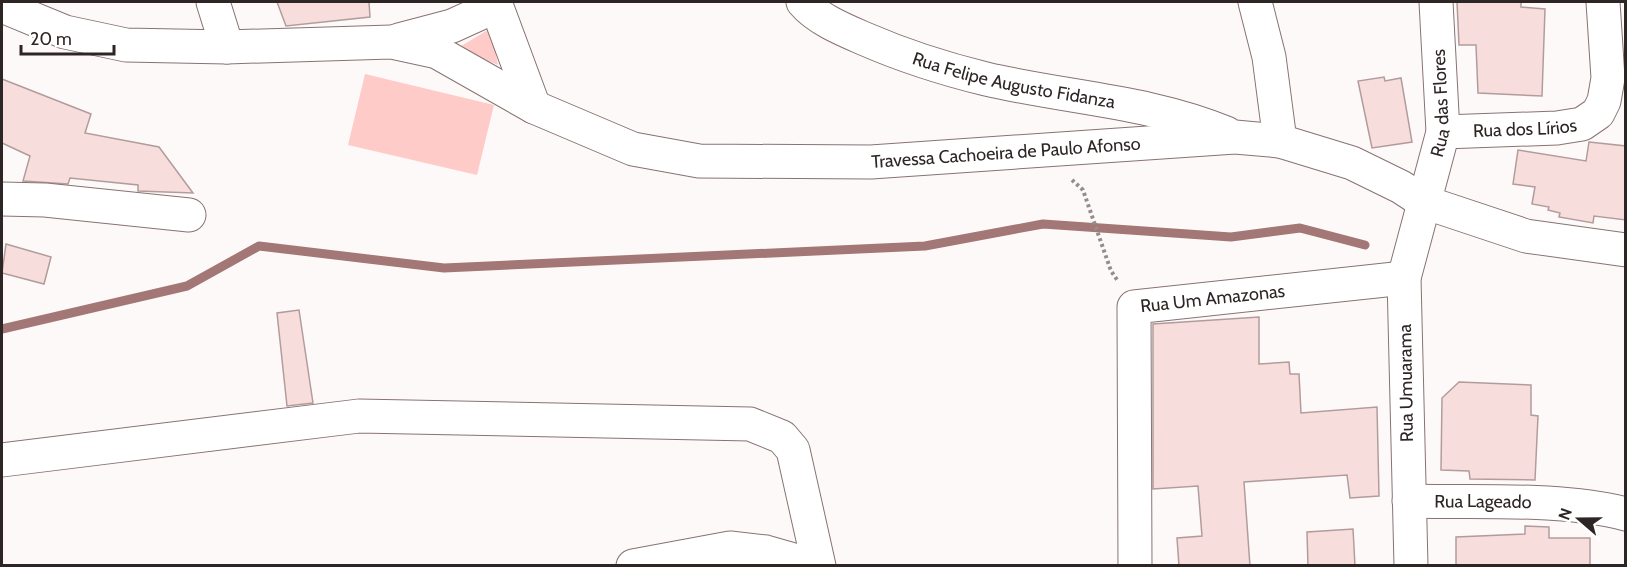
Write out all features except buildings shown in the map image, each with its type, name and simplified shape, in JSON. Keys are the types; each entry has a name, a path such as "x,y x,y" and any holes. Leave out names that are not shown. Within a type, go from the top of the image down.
{"street":[{"path":"213,2 227,47"},
{"name":"Rua Felipe Augusto Fidanza","path":"803,2 808,8 844,30 906,56 987,79 1138,106 1193,120 1235,137"},
{"path":"1255,2 1269,57 1280,141"},
{"name":"Rua das Flores","path":"1424,202 1443,132 1436,2"},
{"name":"Rua dos Lírios","path":"1443,132 1557,128 1582,124 1598,113 1604,101 1608,78 1603,2"},
{"path":"495,4 534,107"},
{"name":"Travessa Cachoeira de Paulo Afonso","path":"2,6 65,32 126,45 227,47 391,42 452,26 495,4"},
{"name":"Travessa Cachoeira de Paulo Afonso","path":"391,42 437,52 534,107 633,149 699,161 871,162 1235,137 1280,141 1352,163 1401,187 1424,202 1526,236 1626,250"},
{"path":"2,199 45,200 189,215"},
{"name":"Rua Umuarama","path":"1411,566 1404,278 1424,202"},
{"name":"Rua Um Amazonas","path":"1135,566 1134,307 1404,278"},
{"path":"2,460 359,416 750,424 782,437 794,450 817,566 766,552 730,549 633,566"},
{"name":"Rua Lageado","path":"1409,501 1544,504 1604,508 1626,514"}],"path":[{"path":"1083,190 1112,271"}],"shaded area":[{"path":"491,28 498,65 458,48"},
{"path":"365,74 494,105 477,175 348,145"}],"waterway":[{"path":"2,329 187,286 259,246 444,268 925,246 1043,224 1231,237 1300,228 1365,245"}]}
